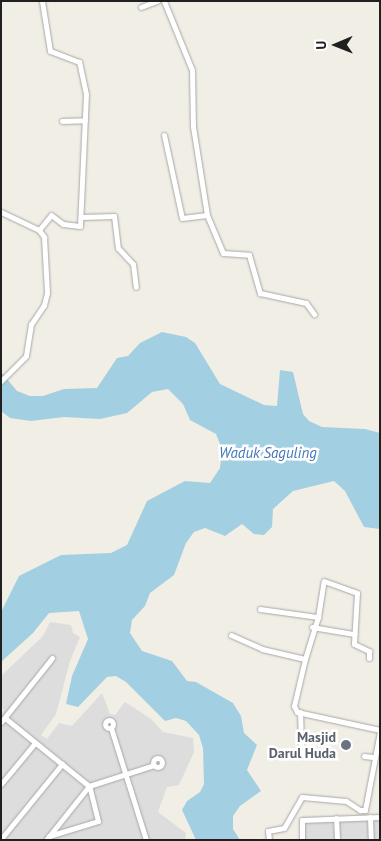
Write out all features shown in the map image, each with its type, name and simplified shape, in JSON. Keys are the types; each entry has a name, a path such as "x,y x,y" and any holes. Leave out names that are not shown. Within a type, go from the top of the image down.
{"street":[{"path":"39,230 50,215 74,227 80,226 86,120 86,94 81,67 66,56 50,51 42,1"},
{"path":"141,7 157,1"},
{"path":"164,1 192,70 193,127 207,215 222,251 249,255 260,294 306,303 314,314"},
{"path":"62,121 86,120"},
{"path":"164,135 182,218 207,215"},
{"path":"1,212 39,230 45,243 46,300 31,324 29,348 24,358 1,381"},
{"path":"82,217 114,216 118,248 133,264 136,287"},
{"path":"269,840 268,832 284,828 302,797 346,801 364,810 373,757 380,731 300,712 294,706 312,627 318,617 324,581 353,591 358,596 354,634 355,645 369,651 369,658"},
{"path":"260,609 318,617"},
{"path":"312,627 354,634"},
{"path":"231,635 262,649 305,659"},
{"path":"47,838 98,821 89,786 36,743 3,720 52,658"},
{"path":"300,712 301,750 310,752"},
{"path":"111,728 146,840"},
{"path":"1,784 36,743"},
{"path":"364,756 373,757"},
{"path":"1,839 62,764"},
{"path":"47,838 89,786 154,765"},
{"path":"302,840 302,820 380,817"},
{"path":"336,818 337,840"},
{"path":"370,818 371,840"}],"shaded area":[{"path":"50,622 71,625 73,633 80,637 70,661 56,714 41,735 47,739 59,723 72,726 102,693 110,714 115,715 125,702 151,719 163,732 193,738 194,752 179,785 167,787 158,812 186,833 185,840 1,840 1,714 4,710 1,707 1,676 43,636"},
{"path":"302,817 380,817 380,840 302,840"}],"water":[{"name":"Waduk Saguling","path":"162,332 186,337 195,343 220,384 264,405 277,406 280,370 293,372 303,414 309,421 322,427 365,429 380,433 380,529 364,527 345,491 334,481 293,491 273,509 272,527 264,535 254,534 242,524 225,536 205,528 194,532 186,543 174,575 150,593 145,606 132,620 130,633 142,651 172,661 187,681 196,682 233,703 241,716 244,733 257,745 247,770 261,791 240,806 233,816 233,829 240,840 196,840 182,810 187,801 200,792 204,784 203,748 199,735 186,721 176,718 165,721 126,682 116,676 107,677 78,707 66,704 72,676 88,639 79,611 49,613 33,633 1,662 1,612 19,576 61,555 111,553 127,545 147,501 185,481 210,483 220,468 222,449 216,434 190,420 183,404 168,389 152,392 127,413 100,419 64,417 31,421 10,418 1,411 1,372 17,391 30,396 43,396 64,389 97,388 117,358 128,356 140,343"}],"place":[{"name":"Masjid Darul Huda","path":"346,745"}]}
